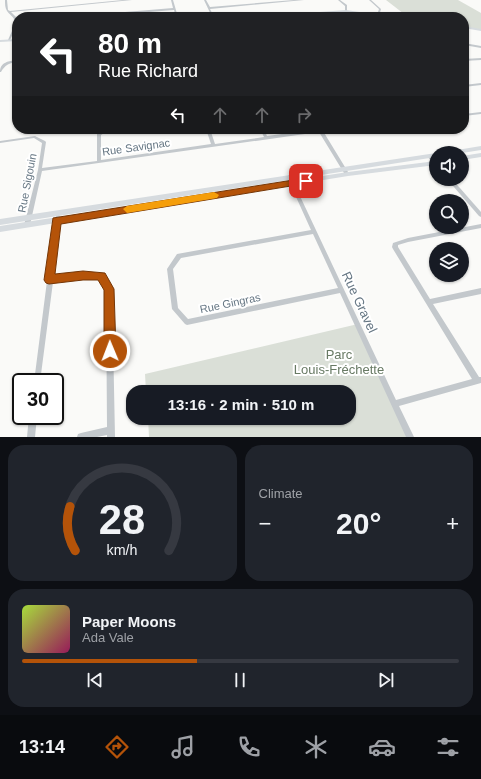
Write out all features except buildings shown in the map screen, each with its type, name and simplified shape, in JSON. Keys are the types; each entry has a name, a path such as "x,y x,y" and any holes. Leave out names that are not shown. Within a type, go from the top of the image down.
{"street":[{"path":"6,0 6,8 12,15"},
{"path":"8,12 130,0"},
{"path":"172,0 176,12"},
{"path":"205,0 211,12"},
{"path":"209,8 303,0"},
{"path":"340,0 346,6 346,11"},
{"path":"370,0 380,8 379,12"},
{"path":"138,12 175,9"},
{"path":"333,12 354,12"},
{"path":"469,28 481,30"},
{"path":"8,40 12,32"},
{"path":"0,41 12,40"},
{"path":"469,45 481,46"},
{"path":"469,60 481,59"},
{"path":"0,72 2,65 12,62"},
{"path":"469,85 481,84"},
{"path":"469,114 481,112"},
{"path":"98,161 99,134"},
{"path":"210,134 213,145"},
{"path":"264,134 266,138"},
{"name":"Rue Savignac","path":"40,170 293,134"},
{"path":"322,134 346,172"},
{"name":"Rue Sigouin","path":"0,142 35,137 44,142 40,170 28,221"},
{"path":"469,150 481,148"},
{"path":"469,157 481,155"},
{"path":"0,222 28,221 57,217 346,172 429,157"},
{"path":"346,172 429,164"},
{"name":"Rue Gravel","path":"290,180 410,437"},
{"path":"455,186 481,215"},
{"path":"38,373 57,217"},
{"path":"0,229 28,221"},
{"path":"395,404 479,380 395,247 395,244 481,226"},
{"name":"Rue Gingras","path":"314,232 179,256 170,269 175,309 187,322 342,290"},
{"path":"49,280 83,275 101,276 109,289 111,433 81,437"},
{"path":"429,302 481,291"},
{"path":"31,437 32,425"}],"green space":[{"path":"386,0 458,0 481,13 481,30 469,28 469,12 402,12"},
{"name":"Parc Louis-Fréchette","path":"358,324 410,437 149,437 148,425 356,425 356,385 146,385 145,374"}],"slow traffic":[{"path":"127,209 214,195"}],"route":[{"path":"110,351 109,289 101,276 83,275 49,280 57,221 306,181"}]}
